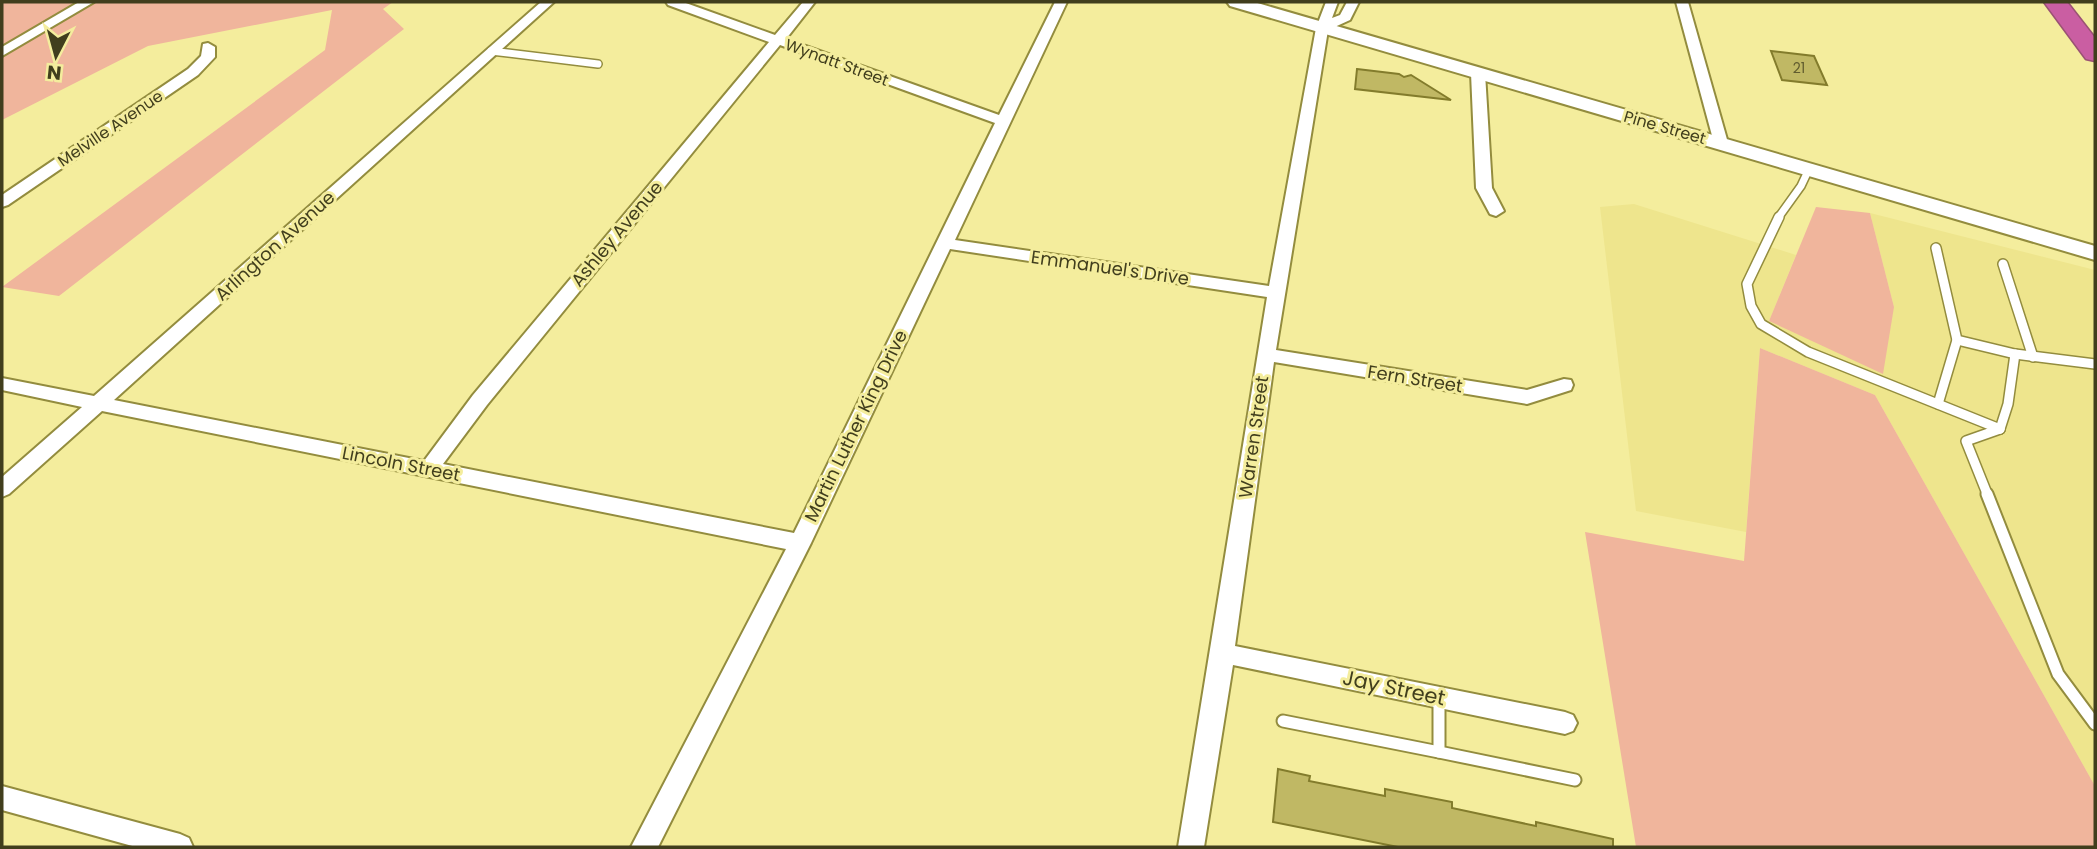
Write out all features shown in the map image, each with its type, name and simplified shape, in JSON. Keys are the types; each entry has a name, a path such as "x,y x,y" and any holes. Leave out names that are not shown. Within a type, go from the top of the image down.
{"highway":[{"path":"2055,2 2095,54"}],"street":[{"path":"2,52 88,2"},
{"name":"Arlington Avenue","path":"2,489 548,2"},
{"name":"Wynatt Street","path":"672,2 1002,121"},
{"name":"Ashley Avenue","path":"429,469 480,400 809,2"},
{"name":"Martin Luther King Drive","path":"644,847 800,543 1061,2"},
{"name":"Pine Street","path":"1236,2 2095,253"},
{"name":"Warren Street","path":"1191,847 1223,653 1266,355 1322,28 1332,2"},
{"path":"1322,28 1345,17 1353,2"},
{"path":"1682,2 1721,143"},
{"name":"Melville Avenue","path":"2,202 193,72 208,57 208,47"},
{"path":"1478,73 1484,188 1496,211"},
{"name":"Emmanuel's Drive","path":"944,243 1277,293"},
{"name":"Fern Street","path":"1266,355 1527,397 1564,385"},
{"name":"Lincoln Street","path":"2,384 800,543"},
{"name":"Jay Street","path":"1223,653 1564,723"},
{"path":"6,805 180,847"}],"lane":[{"path":"491,51 598,64"},
{"path":"1809,169 1801,186 1779,216 1747,284 1751,306 1761,324 1808,352 2000,429"},
{"path":"1936,248 1957,340 1938,404"},
{"path":"2003,264 2034,357"},
{"path":"1957,340 2015,354 2095,364"},
{"path":"2000,429 2015,354"},
{"path":"2000,429 1966,441 2058,674 2095,724"},
{"path":"1438,752 1439,698"},
{"path":"1283,721 1575,780"}],"shaded area":[{"path":"2,2 393,2 383,9 404,29 59,296 2,287 325,50 332,10 148,46 2,120"},
{"path":"1634,204 1796,255 1769,321 1894,307 1870,213 2095,270 2095,786 1875,395 1760,348 1746,532 1636,511 1600,207"},
{"path":"1816,207 1870,213 1894,307 1883,374 1769,321"},
{"path":"1760,348 1875,395 2095,786 2095,847 1636,847 1585,532 1744,561"}],"building":[{"path":"1771,51 1814,56 1827,85 1782,80"},
{"path":"1357,69 1399,74 1404,77 1411,75 1451,100 1355,89"},
{"path":"1278,769 1310,776 1309,781 1385,796 1385,789 1452,802 1452,808 1536,826 1536,822 1613,839 1613,847 1398,847 1273,822"}]}
